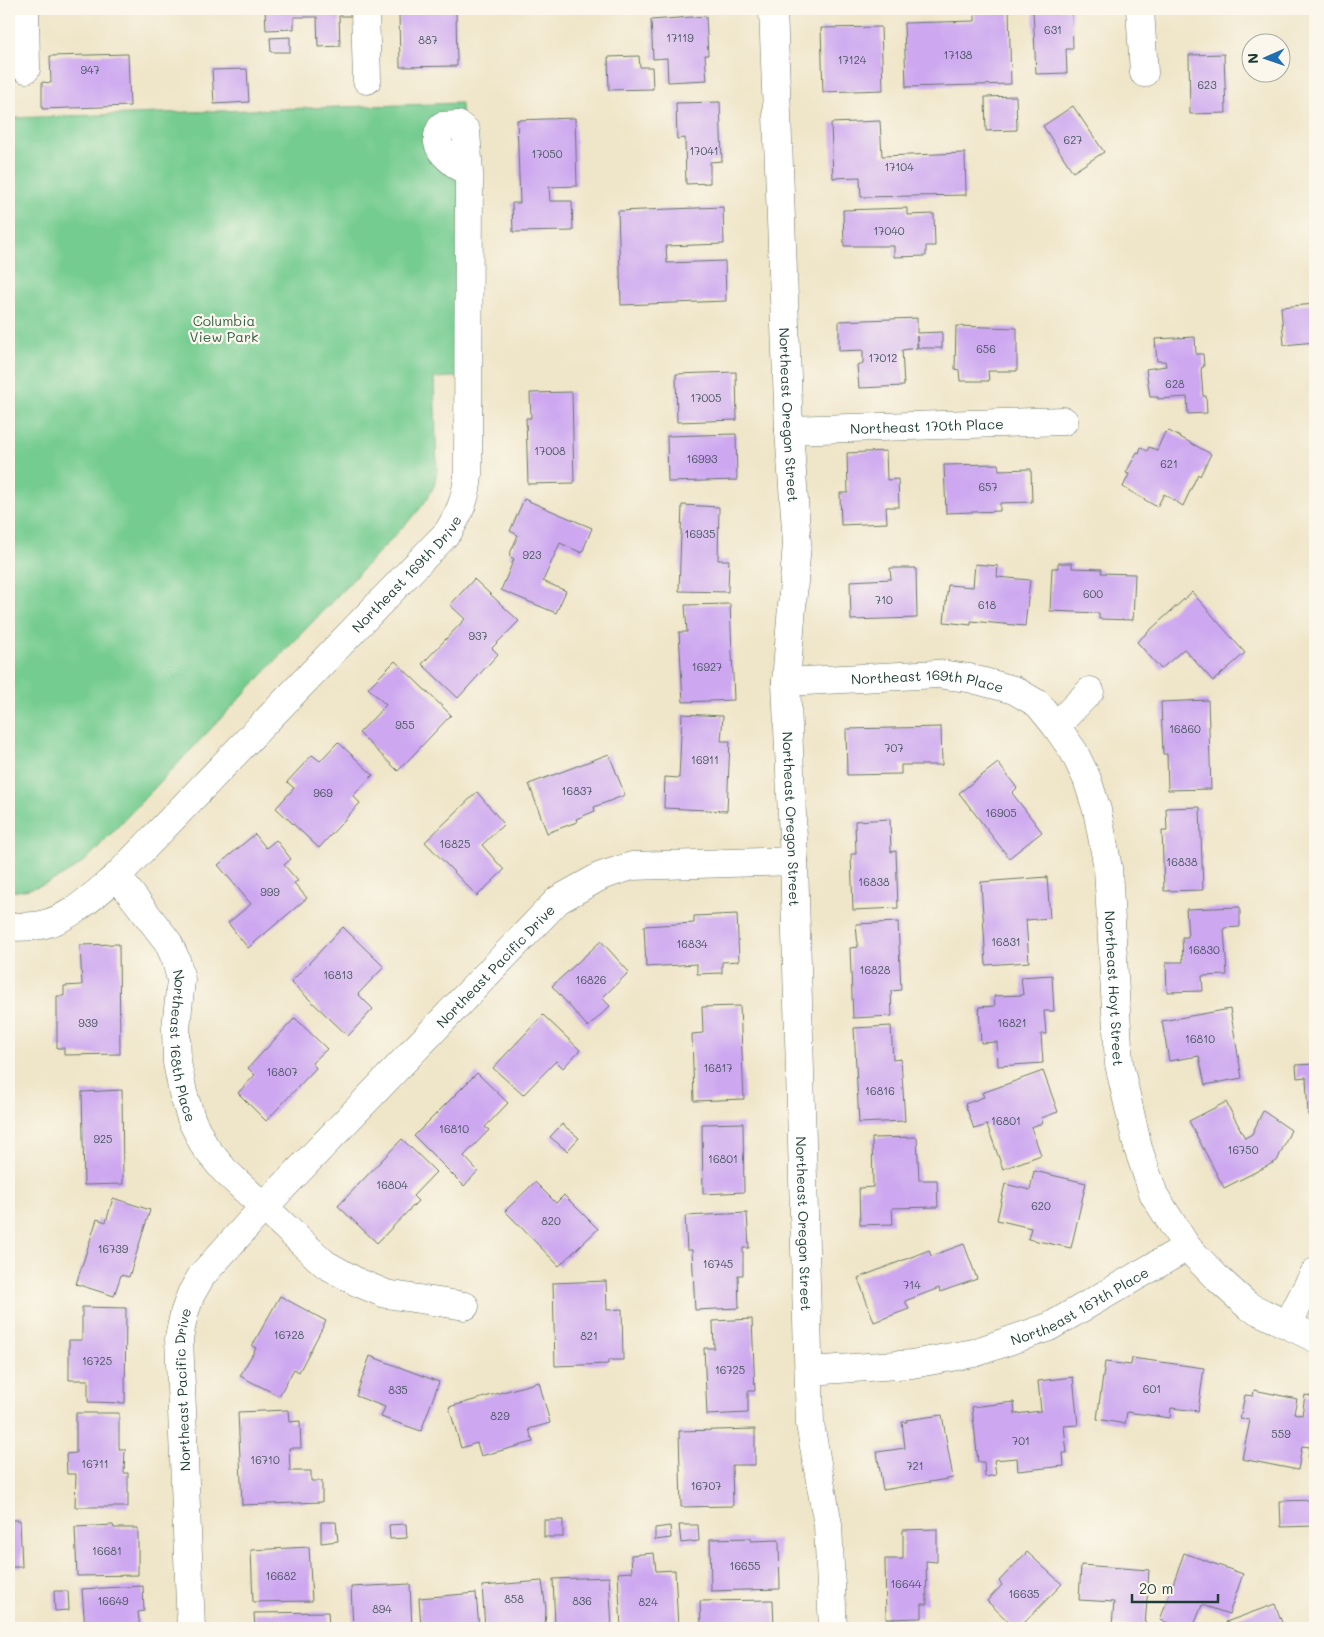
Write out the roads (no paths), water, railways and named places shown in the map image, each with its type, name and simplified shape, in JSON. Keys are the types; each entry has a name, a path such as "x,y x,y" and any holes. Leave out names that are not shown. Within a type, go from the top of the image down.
{"street":[{"path":"25,9 26,69"},
{"path":"365,9 367,80"},
{"name":"Northeast Oregon Street","path":"773,9 790,430 797,543 786,682 794,861 810,1424 828,1525 833,1628"},
{"path":"1140,9 1144,73"},
{"name":"Northeast 169th Drive","path":"9,927 41,925 61,918 117,876 448,532 459,513 466,494 468,475 469,174"},
{"name":"Northeast 170th Place","path":"790,430 1064,421"},
{"name":"Northeast 169th Place","path":"786,682 938,674 969,678 1014,690 1038,704 1056,726"},
{"path":"1056,726 1090,691"},
{"name":"Northeast Hoyt Street","path":"1056,726 1074,752 1087,779 1097,810 1108,868 1119,1064 1138,1148 1154,1195 1187,1247"},
{"name":"Northeast Pacific Drive","path":"191,1628 179,1338 184,1314 202,1275 263,1208 558,900 601,876 632,866 794,861"},
{"name":"Northeast 168th Place","path":"117,876 168,942 176,960 181,980 176,1028 177,1062 183,1092 192,1121 205,1147 225,1171 263,1208"},
{"path":"263,1208 324,1264 357,1282 386,1294 464,1306"},
{"path":"1187,1247 1248,1306 1315,1338"},
{"name":"Northeast 167th Place","path":"809,1371 912,1364 974,1353 1049,1327 1187,1247"},
{"path":"1288,1324 1315,1272"}],"park label":[{"name":"Columbia View Park","path":"224,328"}]}
